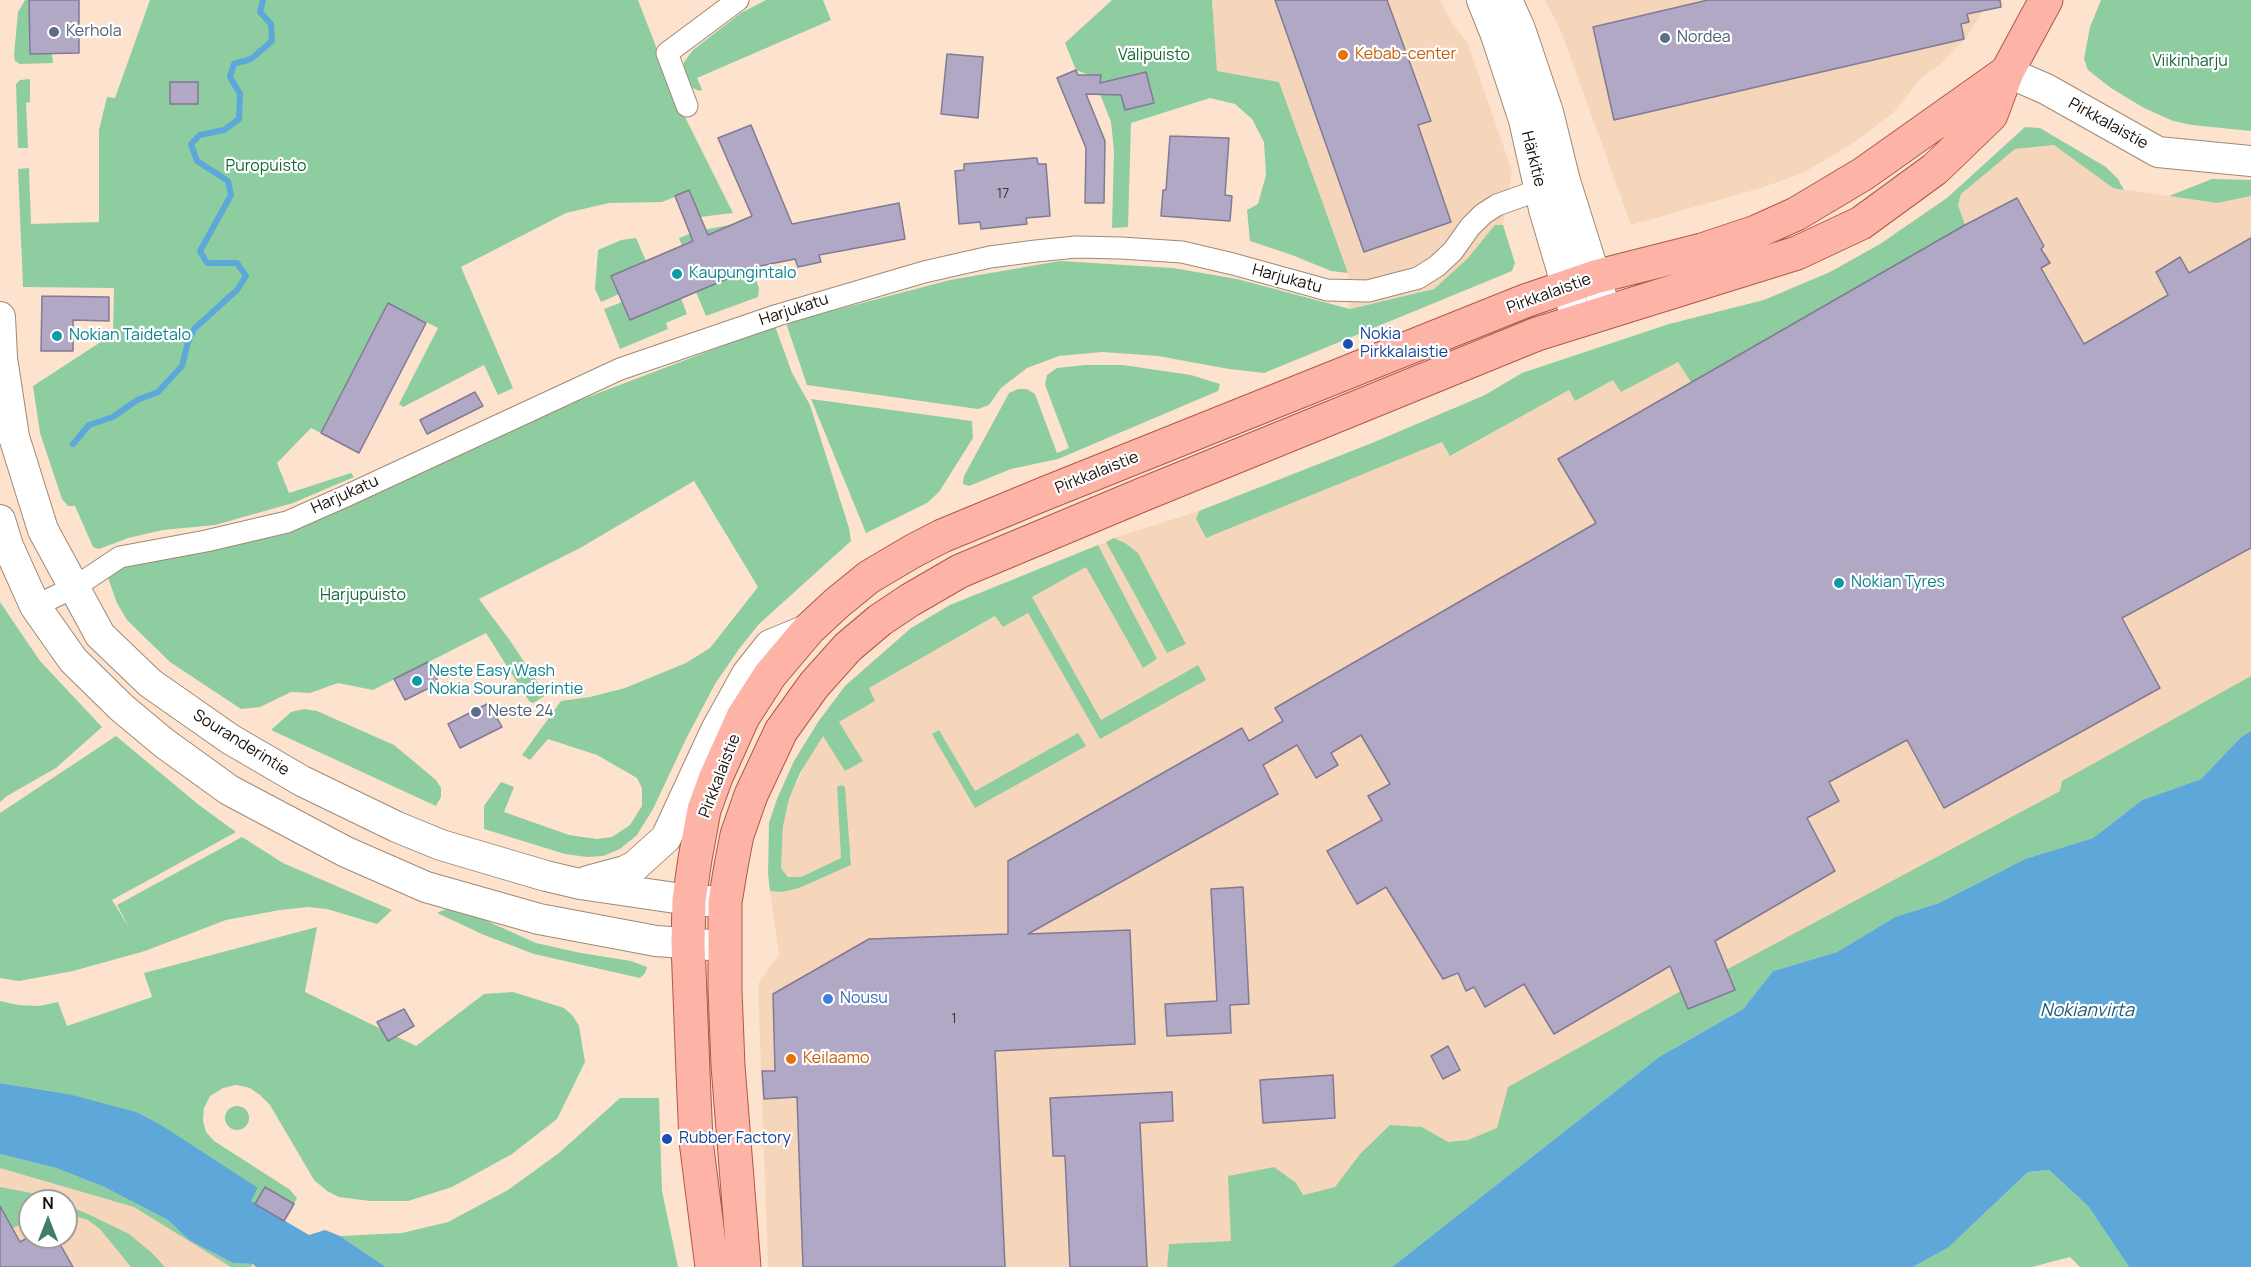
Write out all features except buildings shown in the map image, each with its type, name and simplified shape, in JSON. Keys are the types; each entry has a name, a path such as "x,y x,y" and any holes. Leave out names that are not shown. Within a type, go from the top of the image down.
{"main road":[{"path":"2007,72 2046,0"},
{"name":"Pirkkalaistie","path":"712,1267 696,1141 688,944 689,900 704,810 729,746 743,717 770,675 809,629 869,577 942,536 1581,282 1702,250 1756,232 1796,214 1863,174 2007,72"},
{"name":"Pirkkalaistie","path":"744,1267 728,1066 724,946 725,902 737,835 760,773 781,731 814,685 848,647 880,620 960,571 1465,362 1592,316 1797,253 1861,223 1935,169 1991,115 2007,72"}],"street":[{"path":"687,106 667,53 738,0"},
{"name":"Härkitie","path":"1482,0 1524,120 1553,185 1592,316"},
{"name":"Härkitie","path":"1508,0 1548,112 1553,185"},
{"name":"Pirkkalaistie","path":"2007,72 2046,89 2158,152 2251,161"},
{"name":"Harjukatu","path":"34,606 75,587 120,557 206,542 287,522 620,369 799,308 924,272 990,257 1036,251 1076,247 1121,248 1182,252 1327,290 1368,291 1418,278 1437,266 1453,251 1470,227 1483,214 1497,205 1553,185"},
{"name":"Souranderintie","path":"0,317 2,358 15,437 43,530 100,635 150,683 230,739 302,781 397,827 461,851 580,884 689,900 725,902"},
{"path":"0,520 8,546 34,606 73,660 122,708 164,743 229,790 346,852 426,887 539,919 656,941 724,946"},
{"path":"580,884 635,866 666,838 716,730 747,674 770,645 809,629"}],"shaded area":[{"path":"1212,0 1440,0 1453,25 1468,44 1512,171 1503,225 1495,225 1467,259 1434,289 1349,309 1348,273 1279,82 1217,71"},
{"path":"1545,0 1990,0 1965,39 1940,65 1922,77 1893,113 1852,144 1803,173 1761,188 1631,225 1561,31"},
{"path":"2054,145 2113,188 2217,203 2251,196 2251,676 2062,781 2060,791 1735,990 1688,1009 1681,992 1498,1128 1468,1140 1447,1142 1422,1127 1360,1154 1335,1187 1302,1195 1231,1241 1169,1244 1167,1267 768,1267 758,984 779,955 770,891 782,892 852,861 837,787 841,858 801,877 788,877 781,868 783,826 789,799 811,753 823,735 839,722 875,701 869,688 996,616 1003,627 1028,613 1100,739 1197,665 1101,720 1032,597 1086,566 1143,667 1157,660 1098,545 1106,542 1167,653 1186,643 1125,543 1114,538 1199,511 1196,519 1206,538 1442,442 1451,456 1569,390 1575,401 1613,380 1621,392 1678,361 1691,382 1964,225 1958,205 1961,194 2015,149","holes":["939,730 975,791 1077,734 1085,746 975,808"]},
{"path":"0,1154 56,1168 256,1267 0,1267"}],"green space":[{"path":"25,0 29,0 52,53 53,63 20,64 15,61 18,12"},
{"name":"Puropuisto","path":"150,0 638,0 677,101 733,213 700,217 689,191 662,202 609,203 566,213 461,267 513,388 498,395 484,365 403,407 399,404 438,328 388,303 321,433 311,428 277,463 289,493 351,473 354,477 293,503 215,525 163,530 128,538 99,549 93,547 75,506 68,506 62,499 40,433 33,386 113,334 114,288 23,287 18,169 29,168 31,224 99,222 99,130 107,97 115,98"},
{"path":"766,0 823,0 831,20 697,78 702,90 699,91 689,86 684,73 684,62 693,50 741,13"},
{"name":"Välipuisto","path":"1112,0 1212,0 1217,71 1279,82 1348,273 1331,271 1250,241 1247,210 1258,204 1266,175 1264,142 1252,119 1235,104 1210,98 1131,123 1128,227 1112,228 1114,151 1111,122 1100,94 1101,75 1089,75 1076,70 1065,43"},
{"name":"Viikinharju","path":"2101,0 2251,0 2251,131 2173,121 2144,108 2111,88 2088,70 2084,59 2090,27"},
{"path":"30,79 30,102 26,103 28,148 18,148 16,84 20,80"},
{"path":"2025,127 2040,128 2106,167 2118,179 2124,190 2113,188 2054,145 2015,149 1961,194 1958,205 1965,225 1691,382 1678,362 1621,392 1613,380 1575,401 1569,390 1450,456 1442,442 1206,538 1196,519 1199,511 1372,443 1485,395 1522,373 1669,324 1764,300 1830,272 1880,244 1947,198"},
{"path":"2212,179 2251,180 2251,196 2217,203 2169,196"},
{"path":"734,224 759,288 758,297 706,316 696,292 743,271 724,228 682,246 679,238 698,231"},
{"path":"1495,225 1503,225 1515,263 1512,271 1264,373 1158,356 1102,352 1059,356 1027,368 1001,388 989,405 978,409 807,385 786,323 950,280 1060,261 1173,268 1237,279 1350,309 1434,289 1467,259"},
{"path":"636,238 646,261 611,276 619,294 601,302 595,289 598,250 621,240"},
{"path":"681,298 687,314 666,323 668,329 620,349 604,309 622,302 630,320"},
{"name":"Harjupuisto","path":"775,326 792,373 810,405 849,528 851,541 759,624 739,649 715,684 653,809 637,835 620,849 603,856 587,857 565,854 484,829 484,806 501,782 514,787 504,812 569,835 597,839 612,837 630,825 642,806 642,788 637,778 597,755 548,739 530,760 522,755 561,701 590,697 625,688 686,663 710,648 758,587 694,481 580,548 479,599 546,695 533,703 529,701 486,633 373,690 338,683 310,693 291,692 260,707 241,709 170,662 127,620 117,603 107,575 120,566 214,550 288,533 559,408"},
{"path":"1123,365 1191,375 1220,384 1218,391 1058,459 1011,469 969,486 963,484 964,476 1009,393 1018,389 1027,389 1035,394 1057,453 1069,448 1045,385 1047,375 1057,368"},
{"path":"811,399 972,421 973,438 939,492 927,503 866,533"},
{"path":"1114,538 1138,553 1186,644 1167,653 1106,542"},
{"path":"1098,545 1157,659 1143,668 1086,567 1032,597 1101,720 1198,665 1206,680 1100,739 1028,613 1003,627 995,616 869,688 875,701 839,722 863,761 845,771 823,736 800,773 789,799 783,826 781,868 788,877 801,877 841,858 837,787 841,785 845,787 851,865 799,888 782,892 770,891 769,823 777,799 794,761 818,722 845,686 911,628 950,605"},
{"path":"0,602 40,661 102,727 56,768 0,802"},
{"path":"2251,676 2251,731 2241,737 2201,779 2142,800 2093,838 2025,859 1939,903 1895,917 1837,952 1773,971 1743,1009 1659,1057 1392,1267 1167,1267 1169,1244 1231,1241 1228,1176 1274,1167 1296,1183 1303,1195 1335,1187 1360,1154 1390,1125 1422,1127 1448,1142 1468,1140 1497,1128 1508,1087 1681,991 1688,1009 1734,991 1726,970 2060,791 2062,781"},
{"path":"304,709 317,711 394,745 436,780 441,788 441,797 436,806 271,730 291,712"},
{"path":"939,730 975,791 1078,733 1086,746 975,808 932,734"},
{"path":"116,736 199,805 236,832 112,900 130,929 117,905 242,837 283,863 392,910 377,924 327,909 308,907 280,910 226,920 145,951 73,971 19,981 0,978 0,813"},
{"path":"458,908 536,943 631,961 647,967 640,978 534,954 484,935 437,913 446,909"},
{"path":"317,927 305,992 416,1046 484,994 513,992 564,1008 579,1026 585,1062 557,1119 512,1154 452,1187 408,1201 370,1201 339,1197 327,1191 314,1180 270,1105 260,1095 250,1088 236,1085 223,1088 210,1096 204,1108 203,1121 206,1132 214,1141 289,1189 297,1198 294,1204 255,1204 250,1201 258,1189 68,1094 0,1083 0,1001 39,1006 58,1002 67,1026 152,997 144,973"},
{"path":"620,1098 659,1098 662,1191 678,1267 386,1267 340,1236 402,1233 448,1222 508,1190 559,1153"},
{"path":"237,1106 246,1109 249,1118 246,1127 237,1130 228,1127 225,1118 228,1109"},
{"path":"0,1154 56,1168 102,1186 168,1220 189,1240 233,1263 253,1264 251,1267 231,1267 134,1207 0,1168"},
{"path":"2049,1170 2088,1206 2129,1267 2080,1267 2070,1257 2032,1267 1913,1267 1949,1247 2028,1172"},
{"path":"0,1187 18,1190 18,1226 13,1228 8,1220 0,1224"},
{"path":"78,1210 129,1234 165,1267 131,1267 100,1229 88,1220 78,1217"}],"water":[{"name":"Nokianvirta","path":"2251,731 2251,1267 2129,1267 2088,1206 2049,1170 2028,1172 1949,1247 1913,1267 1392,1267 1659,1057 1743,1009 1773,971 1837,952 1895,917 1939,903 2025,859 2093,838 2142,800 2201,779 2241,737"},
{"path":"0,1083 68,1094 136,1112 161,1125 258,1188 251,1201 309,1235 325,1230 340,1236 386,1267 256,1267 253,1264 233,1263 189,1240 168,1220 102,1186 56,1168 0,1154"}],"waterway":[{"path":"73,444 89,425 113,417 137,400 158,392 182,366 194,329 237,290 246,276 237,263 207,263 200,251 231,195 228,181 197,161 191,144 200,135 224,130 239,119 240,94 230,77 234,64 251,59 272,41 271,24 260,12 263,0"}],"place":[{"name":"Kerhola","path":"54,32"},
{"name":"Nordea","path":"1665,38"},
{"name":"Kebab-center","path":"1343,55"},
{"name":"Kaupungintalo","path":"677,274"},
{"name":"Nokian Taidetalo","path":"57,336"},
{"name":"Nokia Pirkkalaistie","path":"1348,344"},
{"name":"Nokian Tyres","path":"1839,583"},
{"name":"Neste Easy Wash Nokia Souranderintie","path":"417,681"},
{"name":"Neste 24","path":"476,712"},
{"name":"Nousu","path":"828,999"},
{"name":"Keilaamo","path":"791,1059"},
{"name":"Rubber Factory","path":"667,1139"}]}
